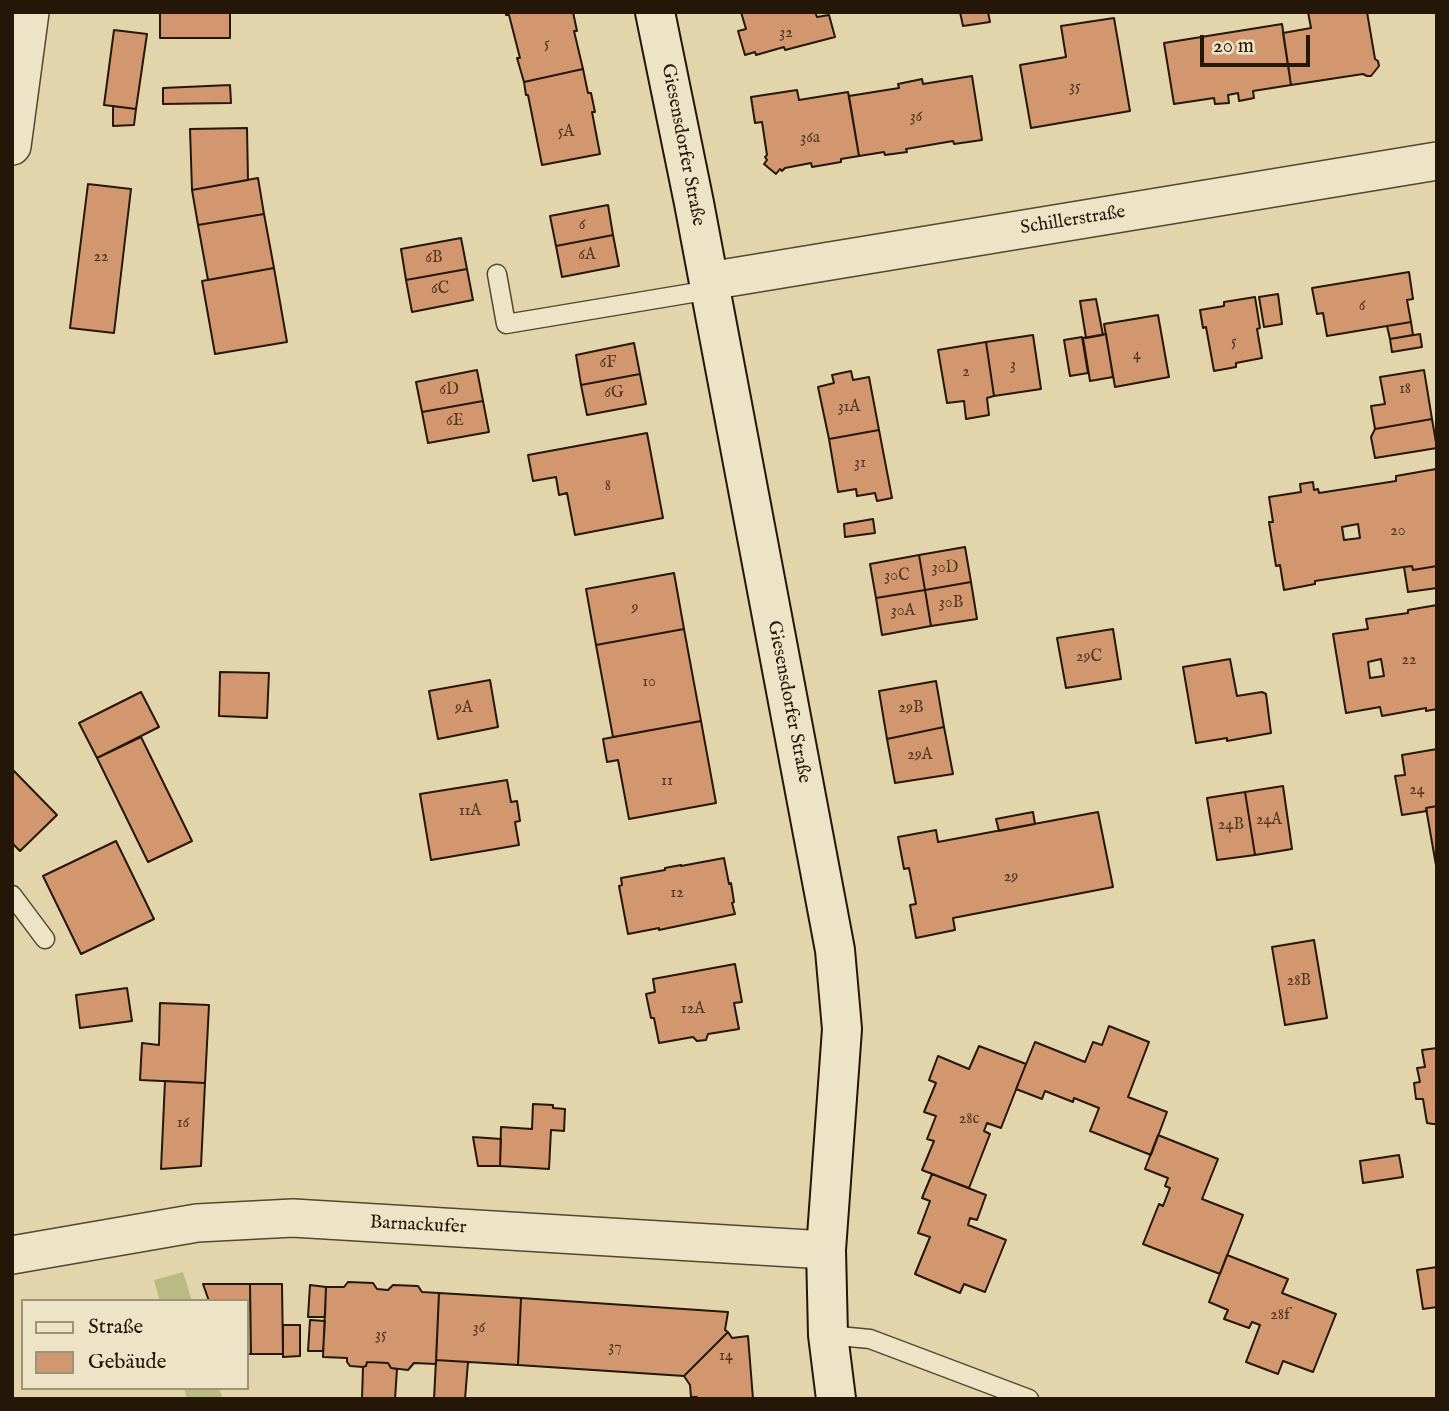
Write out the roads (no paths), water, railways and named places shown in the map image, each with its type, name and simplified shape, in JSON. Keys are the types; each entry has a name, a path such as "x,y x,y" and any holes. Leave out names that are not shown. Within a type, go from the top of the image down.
{"street":[{"path":"12,146 30,12"},
{"name":"Giesensdorfer Straße","path":"655,12 710,285 835,950 842,1028 826,1250 828,1335 836,1399"},
{"name":"Schillerstraße","path":"710,285 1437,161"},
{"name":"Barnackufer","path":"12,1255 197,1223 293,1218 826,1250"}],"lane":[{"path":"497,274 506,324 710,285"},
{"path":"12,895 46,939"},
{"path":"828,1335 870,1339 1029,1399"}]}
